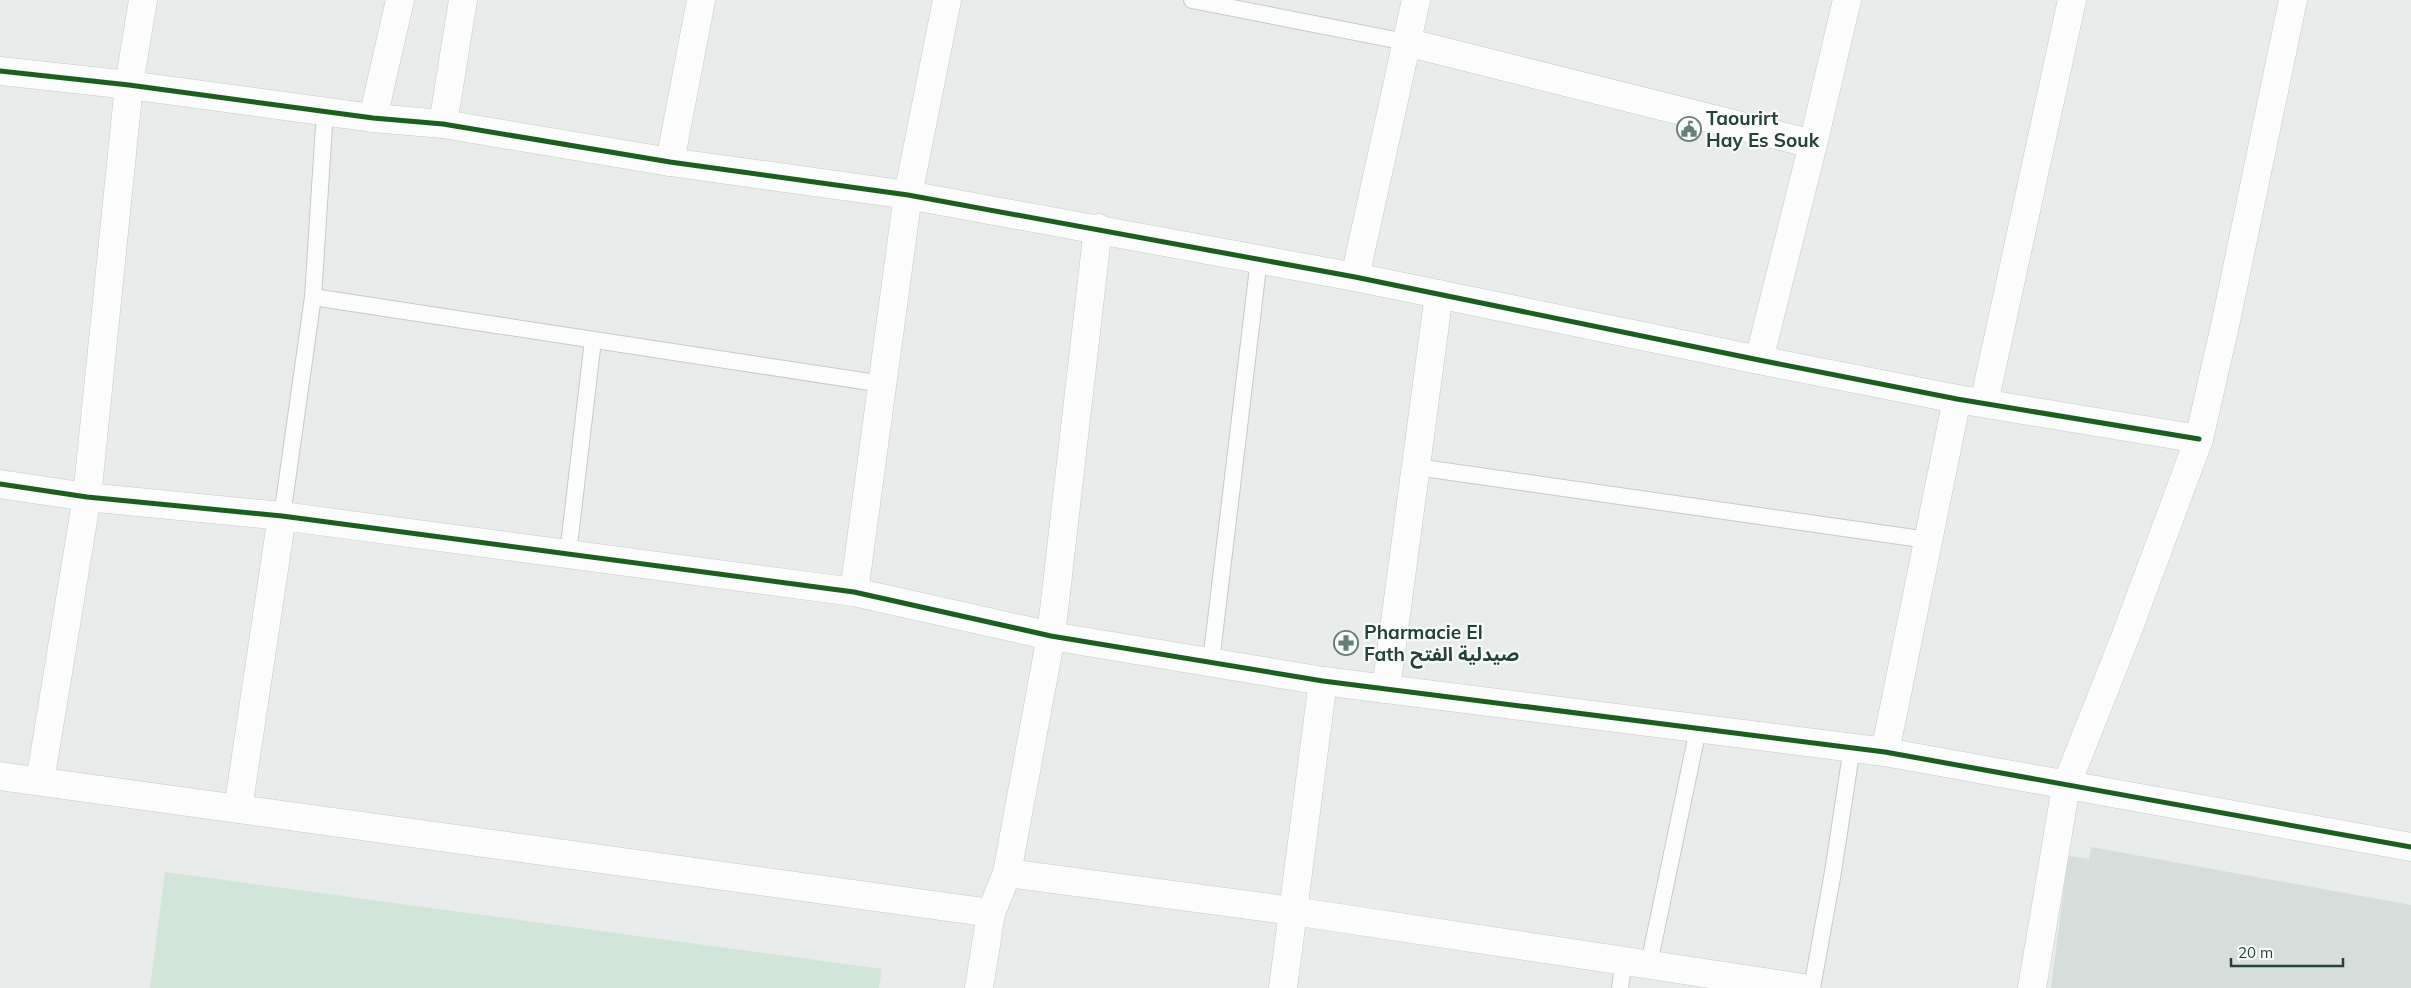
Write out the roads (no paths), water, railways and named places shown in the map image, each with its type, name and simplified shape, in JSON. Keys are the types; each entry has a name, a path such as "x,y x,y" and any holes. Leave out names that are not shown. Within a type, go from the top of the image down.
{"street":[{"path":"40,782 87,497 130,85 143,0"},
{"path":"373,118 400,0"},
{"path":"443,124 462,0"},
{"path":"670,162 702,0"},
{"path":"854,592 908,195 947,0"},
{"path":"1356,277 1416,0"},
{"path":"1758,360 1813,144 1847,0"},
{"path":"1984,403 2072,0"},
{"path":"2032,988 2066,786 2126,635 2199,439 2293,0"},
{"path":"1406,42 1813,144"},
{"path":"0,71 130,85 373,118 443,124 670,162 908,195 1259,258 1957,399 2199,439"},
{"path":"978,988 991,913 1007,873 1051,636 1098,228"},
{"path":"1386,689 1439,294"},
{"path":"1885,752 1957,399"},
{"path":"0,484 87,497 282,516 854,592 1051,636 1323,681 1885,752 2411,847"},
{"path":"238,809 282,516"},
{"path":"1283,988 1323,681"},
{"path":"0,776 991,913"},
{"path":"1007,873 1293,911 1803,988"}],"lane":[{"path":"1192,0 1406,42"},
{"path":"282,516 313,296 325,110"},
{"path":"1211,662 1259,258"},
{"path":"313,296 883,384"},
{"path":"568,554 593,340"},
{"path":"1416,467 1928,540"},
{"path":"1620,988 1637,962 1698,729"},
{"path":"1812,988 1833,872 1852,747"}],"place":[{"name":"Taourirt Hay Es Souk","path":"1689,129"},
{"name":"Pharmacie El Fath صيدلية الفتح","path":"1346,643"}]}
